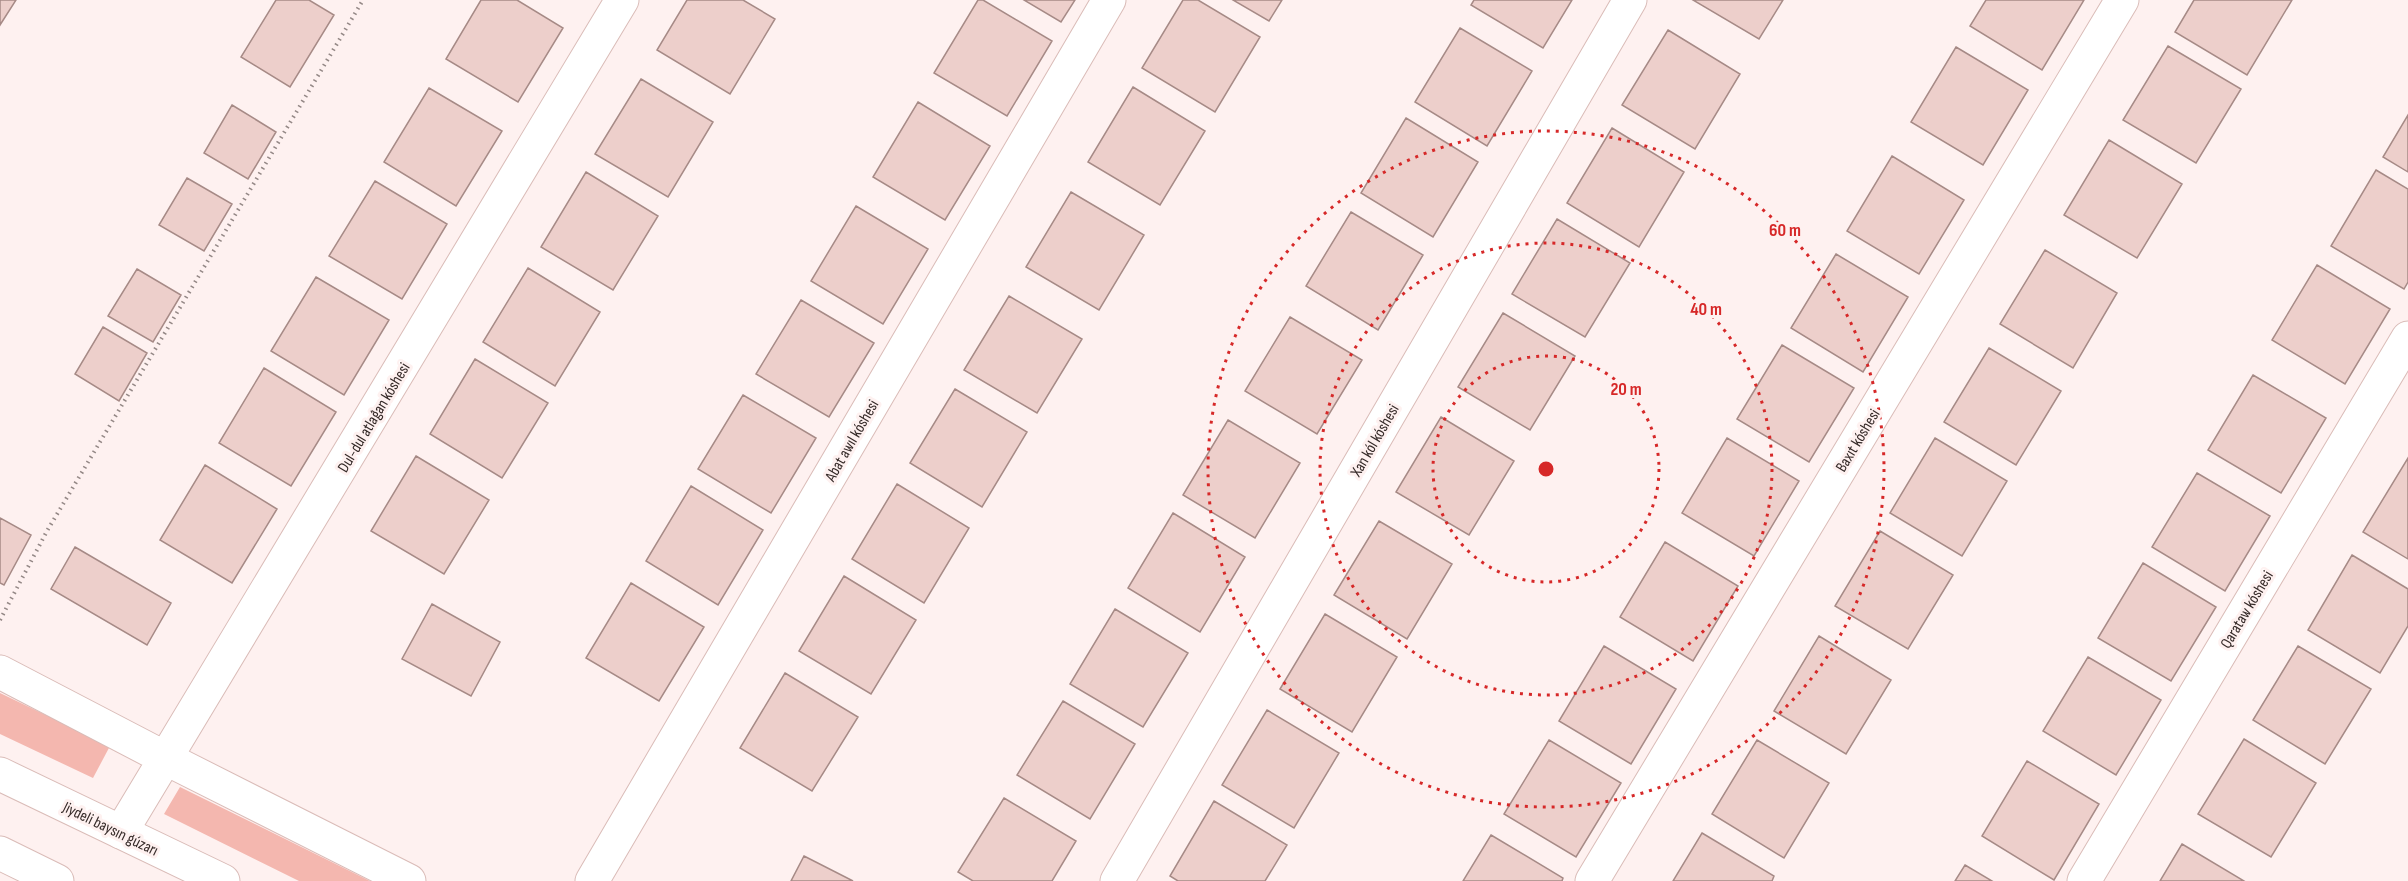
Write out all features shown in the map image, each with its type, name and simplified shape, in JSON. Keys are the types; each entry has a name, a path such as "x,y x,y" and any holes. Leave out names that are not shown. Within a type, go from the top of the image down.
{"street":[{"name":"Dul-dul atlaǵan kóshesi","path":"121,832 622,0"},
{"name":"Abat awıl kóshesi","path":"592,881 1109,0"},
{"name":"Xan kól kóshesi","path":"1117,881 1630,0"},
{"name":"Baxıt kóshesi","path":"1592,881 2122,0"},
{"name":"Qarataw kóshesi","path":"2084,881 2408,338"},
{"path":"0,672 409,881"},
{"name":"Jiydeli baysın gúzarı","path":"0,774 223,881"},
{"path":"0,853 44,878"}],"path":[{"path":"0,620 47,531 363,0"}],"shaded area":[{"path":"0,693 110,746 93,778 0,734"},
{"path":"180,787 370,881 299,881 164,814"}],"building":[{"path":"0,0 16,0 0,25"},
{"path":"276,0 309,0 334,15 290,87 241,57"},
{"path":"481,0 517,0 563,28 518,102 446,59"},
{"path":"687,0 743,0 775,19 730,94 657,50"},
{"path":"978,0 983,0 1052,41 1007,116 934,73"},
{"path":"1024,0 1075,0 1061,22"},
{"path":"1183,0 1198,0 1260,37 1215,112 1142,68"},
{"path":"1233,0 1282,0 1269,21"},
{"path":"1474,0 1572,0 1543,48 1471,5"},
{"path":"1693,0 1783,0 1759,39"},
{"path":"1986,0 2084,0 2042,70 1970,26"},
{"path":"2194,0 2292,0 2247,75 2175,32"},
{"path":"1460,28 1532,71 1487,146 1415,102"},
{"path":"1668,30 1740,74 1695,149 1622,105"},
{"path":"2168,46 2241,89 2196,163 2123,120"},
{"path":"1956,47 2028,90 1983,165 1911,122"},
{"path":"641,79 713,122 668,197 595,154"},
{"path":"1133,87 1205,131 1160,205 1088,162"},
{"path":"429,88 502,131 456,206 384,162"},
{"path":"918,102 990,146 945,220 873,177"},
{"path":"232,105 276,132 248,179 204,153"},
{"path":"2408,115 2408,172 2383,157"},
{"path":"1406,118 1478,162 1433,237 1361,193"},
{"path":"1612,128 1684,172 1639,247 1567,203"},
{"path":"2109,140 2182,184 2137,258 2064,215"},
{"path":"1892,156 1964,200 1919,274 1847,231"},
{"path":"2376,170 2408,189 2408,282 2404,289 2331,246"},
{"path":"586,172 658,216 613,290 541,247"},
{"path":"187,178 232,204 204,251 159,225"},
{"path":"375,181 447,224 402,299 329,256"},
{"path":"1071,192 1144,235 1099,310 1026,267"},
{"path":"856,206 928,249 883,324 811,281"},
{"path":"1351,212 1423,255 1378,330 1306,286"},
{"path":"1557,219 1630,263 1585,337 1512,294"},
{"path":"2045,250 2117,293 2073,368 2000,324"},
{"path":"1836,254 1908,297 1863,372 1791,328"},
{"path":"2317,265 2390,309 2345,384 2272,340"},
{"path":"528,268 600,312 555,386 483,342"},
{"path":"137,269 181,295 153,342 108,316"},
{"path":"316,277 389,320 344,395 271,351"},
{"path":"1009,296 1082,339 1037,413 964,370"},
{"path":"801,300 874,343 829,417 756,374"},
{"path":"1503,313 1575,356 1530,430 1458,387"},
{"path":"1290,317 1362,360 1317,434 1245,391"},
{"path":"103,327 147,353 119,401 75,374"},
{"path":"1782,345 1854,388 1809,462 1737,419"},
{"path":"1989,348 2061,391 2016,465 1944,422"},
{"path":"475,359 548,403 502,478 430,434"},
{"path":"264,368 336,412 291,486 219,443"},
{"path":"2253,375 2326,418 2281,493 2208,450"},
{"path":"955,389 1027,432 982,507 910,463"},
{"path":"743,395 816,438 771,513 698,469"},
{"path":"1441,417 1514,461 1469,535 1396,492"},
{"path":"1228,420 1300,463 1255,538 1183,495"},
{"path":"1727,438 1799,481 1754,556 1682,513"},
{"path":"1935,438 2007,481 1962,556 1890,513"},
{"path":"416,456 489,500 444,574 371,531"},
{"path":"2408,458 2408,559 2363,532"},
{"path":"205,465 277,509 232,583 160,540"},
{"path":"2197,473 2270,516 2225,591 2152,547"},
{"path":"897,484 969,528 924,603 852,559"},
{"path":"691,486 763,530 718,605 646,561"},
{"path":"1173,513 1245,557 1200,632 1128,588"},
{"path":"0,518 31,535 4,585 0,583"},
{"path":"1379,521 1452,564 1407,639 1334,595"},
{"path":"1880,531 1953,575 1908,649 1835,606"},
{"path":"1665,542 1738,586 1693,661 1620,617"},
{"path":"75,547 171,603 147,645 51,589"},
{"path":"2352,555 2408,589 2408,626 2380,673 2308,630"},
{"path":"2143,563 2216,607 2171,681 2098,638"},
{"path":"844,576 916,620 871,694 799,651"},
{"path":"631,583 704,627 659,701 586,658"},
{"path":"432,604 500,642 471,696 402,659"},
{"path":"1115,609 1188,653 1143,727 1070,684"},
{"path":"1325,614 1397,657 1352,732 1280,689"},
{"path":"1819,636 1891,680 1846,754 1774,711"},
{"path":"1604,646 1676,689 1631,764 1559,721"},
{"path":"2298,646 2371,689 2325,764 2253,720"},
{"path":"2088,657 2161,700 2116,775 2043,731"},
{"path":"785,673 858,717 812,791 740,748"},
{"path":"1063,701 1135,744 1090,819 1017,775"},
{"path":"1267,710 1339,753 1294,828 1222,785"},
{"path":"2244,739 2316,783 2271,857 2198,814"},
{"path":"1549,740 1621,783 1576,857 1504,814"},
{"path":"1757,740 1829,783 1784,858 1712,814"},
{"path":"2027,761 2099,804 2054,880 1982,836"},
{"path":"1004,798 1076,841 1052,881 973,881 958,872"},
{"path":"1214,801 1287,845 1265,881 1178,881 1170,876"},
{"path":"1702,833 1774,876 1772,881 1673,881"},
{"path":"1491,835 1563,878 1562,881 1463,881"},
{"path":"2182,844 2244,881 2160,881"},
{"path":"804,856 853,881 791,881"},
{"path":"1965,865 1992,881 1955,881"}]}
